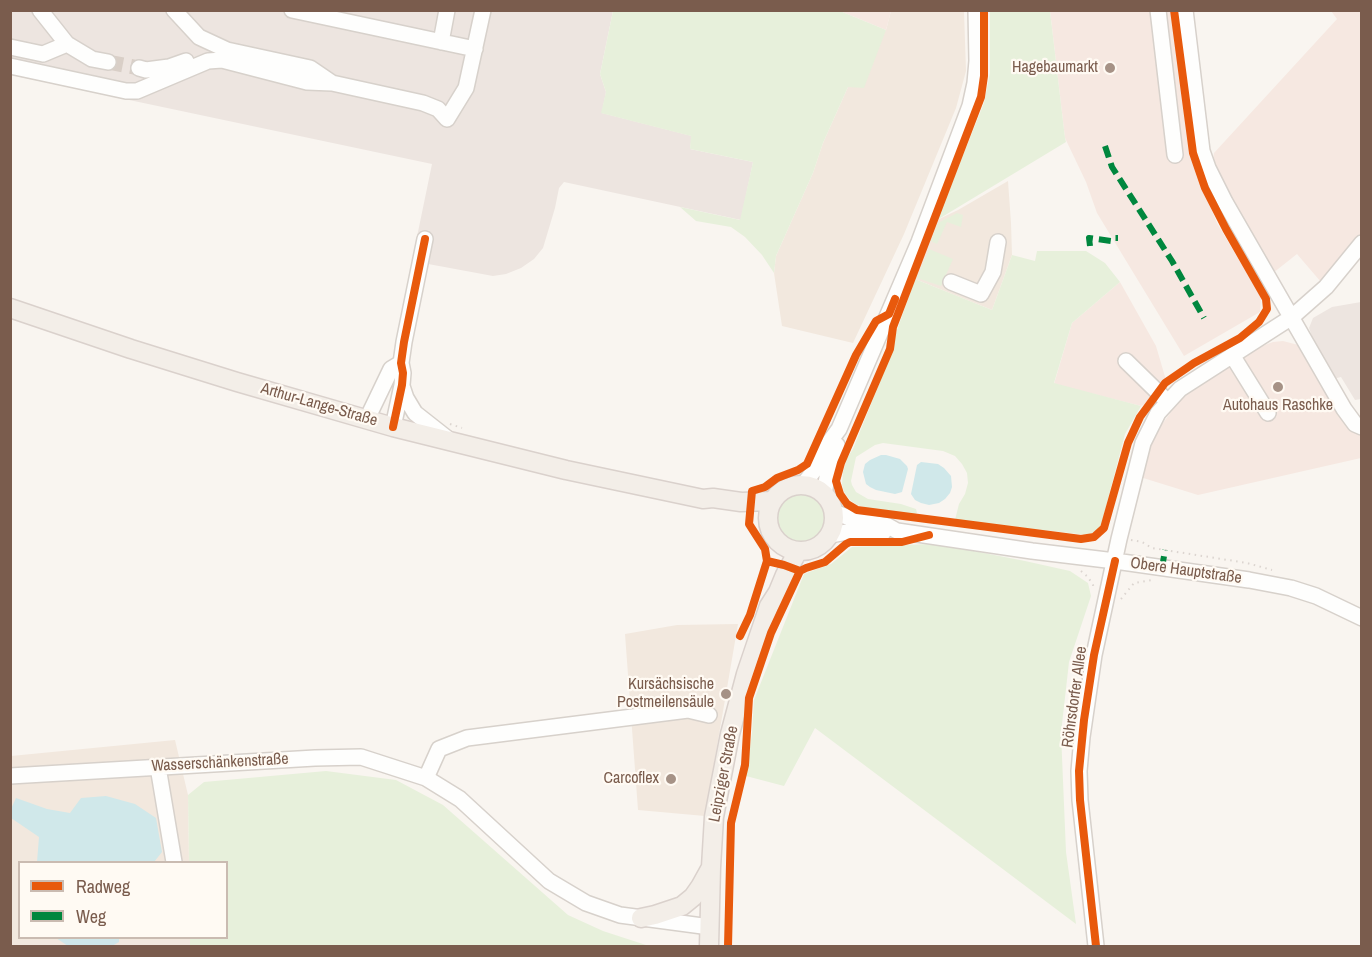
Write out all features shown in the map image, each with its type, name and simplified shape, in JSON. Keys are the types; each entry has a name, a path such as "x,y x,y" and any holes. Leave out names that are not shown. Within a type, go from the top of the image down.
{"main road":[{"name":"Arthur-Lange-Straße","path":"10,308 237,382 393,427 566,470 703,499 741,502 765,495"},
{"path":"801,477 815,488 831,491 834,523 826,541 818,547 798,551 789,549 774,538 768,522 765,495 778,494 796,485 801,477"},
{"name":"Arthur-Lange-Straße","path":"703,499 711,505 750,514 768,522"},
{"name":"Leipziger Straße","path":"769,606 770,591 781,544"},
{"name":"Leipziger Straße","path":"709,946 714,818 730,734 746,674 769,606 798,551"},
{"path":"641,918 682,906 693,897 711,867"}],"street":[{"path":"40,10 67,44 92,58 108,62"},
{"path":"174,10 199,37 227,50 310,68 332,83"},
{"path":"292,10 358,18 441,42 475,49"},
{"path":"441,42 447,10"},
{"path":"10,66 126,91 137,91 208,62 222,60 307,82 332,83 423,104 438,109 447,119 466,88 483,10"},
{"path":"801,477 816,468 839,429 924,230 974,90 977,61 976,10"},
{"path":"1158,10 1175,155"},
{"path":"1185,10 1202,151 1205,159 1225,202 1344,409 1355,423 1362,427"},
{"path":"10,47 43,54 67,44"},
{"path":"139,68 169,67 200,56 227,50"},
{"path":"393,427 402,385 401,363 404,342 425,239"},
{"path":"951,282 981,294 993,272 998,242"},
{"name":"Röhrsdorfer Allee","path":"1096,946 1084,844 1079,771 1094,654 1143,443 1158,413 1180,388 1292,317 1326,287 1362,243"},
{"path":"1232,356 1268,413"},
{"path":"1126,361 1168,402"},
{"path":"367,419 391,369 401,363"},
{"path":"402,385 406,398 415,413 450,441"},
{"path":"831,491 828,472 839,429"},
{"name":"Obere Hauptstraße","path":"834,512 855,520 888,526 897,531 1249,580 1291,588 1316,596 1362,618"},
{"name":"Obere Hauptstraße","path":"830,535 853,531 889,534 897,531"},
{"path":"426,778 439,748 467,738 688,710 709,715"},
{"name":"Wasserschänkenstraße","path":"10,776 361,757 426,778 460,799 549,881 586,903 620,915 710,927"},
{"path":"158,767 174,861"}],"path":[{"path":"1253,327 1267,309 1266,299"},
{"path":"850,442 890,349 891,338"},
{"path":"443,421 464,429"},
{"path":"892,515 1035,534 1081,539 1094,537 1104,528 1128,443"},
{"path":"765,495 784,474 801,477"},
{"path":"831,491 840,494 852,507"},
{"path":"1035,534 1035,551"},
{"path":"1118,608 1121,599 1134,584 1156,579"},
{"path":"728,946 731,823 747,734"}],"shaded area":[{"path":"11,11 613,11 600,74 606,92 602,113 692,136 690,149 753,162 741,220 564,182 559,188 543,248 534,259 521,268 493,276 412,261 432,164 11,75"},
{"path":"840,11 891,11 886,30"},
{"path":"891,11 964,11 966,71 956,108 904,234 853,343 782,326 774,273 776,256 848,87 886,30"},
{"path":"1050,11 1172,11 1188,140 1199,179 1217,223 1261,297 1260,312 1184,356 1097,213 1086,182 1065,138"},
{"path":"1331,11 1361,11 1361,234 1321,282 1297,254 1273,273 1234,210 1213,160 1214,153 1337,19"},
{"path":"1008,181 1012,255 992,310 915,279 937,220"},
{"path":"1120,282 1156,346 1166,380 1141,406 1054,384 1072,323"},
{"path":"1361,302 1361,399 1355,400 1341,377 1333,379 1316,348 1309,328 1313,318 1332,307"},
{"path":"1283,341 1302,346 1361,434 1361,458 1198,495 1140,477 1148,450 1160,427 1186,394 1262,346"},
{"path":"738,624 705,816 638,810 625,634 677,625"},
{"path":"175,740 188,795 189,861 18,861 18,939 190,939 190,946 11,946 11,756"}],"green space":[{"path":"613,11 840,11 886,30 864,88 848,87 776,256 774,273 762,255 745,237 731,227 696,221 680,207 740,220 753,162 690,149 691,136 601,113 606,92 600,74"},
{"path":"990,11 1050,11 1066,142 937,220 984,103 990,73"},
{"path":"957,213 963,215 961,227 947,222 937,244 931,241 938,223"},
{"path":"929,249 953,259 941,286 917,278"},
{"path":"1037,251 1086,251 1105,263 1120,282 1072,323 1054,383 1141,406 1125,434 1101,526 1087,535 955,520 968,483 967,473 955,456 943,451 883,443 875,445 856,457 852,485 856,492 868,499 901,504 916,509 917,513 914,515 868,508 850,500 842,484 847,458 853,449 889,359 915,279 992,310 1012,255 1035,261"},
{"path":"801,493 819,500 826,518 819,536 801,543 783,536 776,518 783,500"},
{"path":"930,544 1070,571 1088,583 1091,596 1069,662 1061,733 1066,852 1076,924 815,728 784,786 746,776 754,700 804,574 831,564 852,547"},
{"path":"326,771 396,780 443,805 568,915 603,931 649,946 190,946 190,939 228,939 228,861 189,861 188,795 204,782"}],"water":[{"path":"881,455 900,459 907,466 902,492 895,494 876,490 866,484 863,472 865,464"},
{"path":"921,462 938,464 951,476 950,493 939,503 929,505 921,503 911,494 917,465"},
{"path":"106,796 135,804 156,818 162,852 155,861 37,861 39,837 11,818 11,809 16,798 47,809 70,813 81,798"},
{"path":"58,939 119,939 119,942 112,946 68,946"}],"tunnel":[{"path":"108,62 139,68"}],"marked path":[{"path":"1105,146 1112,167 1172,261 1204,318"},
{"path":"1090,246 1089,238 1111,241 1118,238"},
{"path":"1162,568 1165,550"}],"cycle path":[{"path":"984,10 984,76 981,97 893,327 890,349 841,463 836,481 840,494 847,504 857,510 1081,539 1094,537 1104,528 1128,443 1140,417 1165,383 1194,363 1240,338 1259,322 1267,309 1266,299 1205,188 1193,153 1174,10"},
{"path":"393,427 402,385 401,363 404,342 425,239"},
{"path":"895,299 889,314 876,321 856,355 807,464 777,478 765,487 752,491 749,524 765,549 767,561 800,571 825,562 850,542 902,542 929,535"},
{"path":"740,636 750,615 767,561"},
{"path":"1096,946 1080,800 1079,771 1094,655 1115,561"},
{"path":"728,946 731,823 745,765 749,698 771,633 800,571"}],"place":[{"name":"Hagebaumarkt","path":"1110,68"},
{"name":"Autohaus Raschke","path":"1278,387"},
{"name":"Kursächsische Postmeilensäule","path":"726,694"},
{"name":"Carcoflex","path":"671,779"}]}
